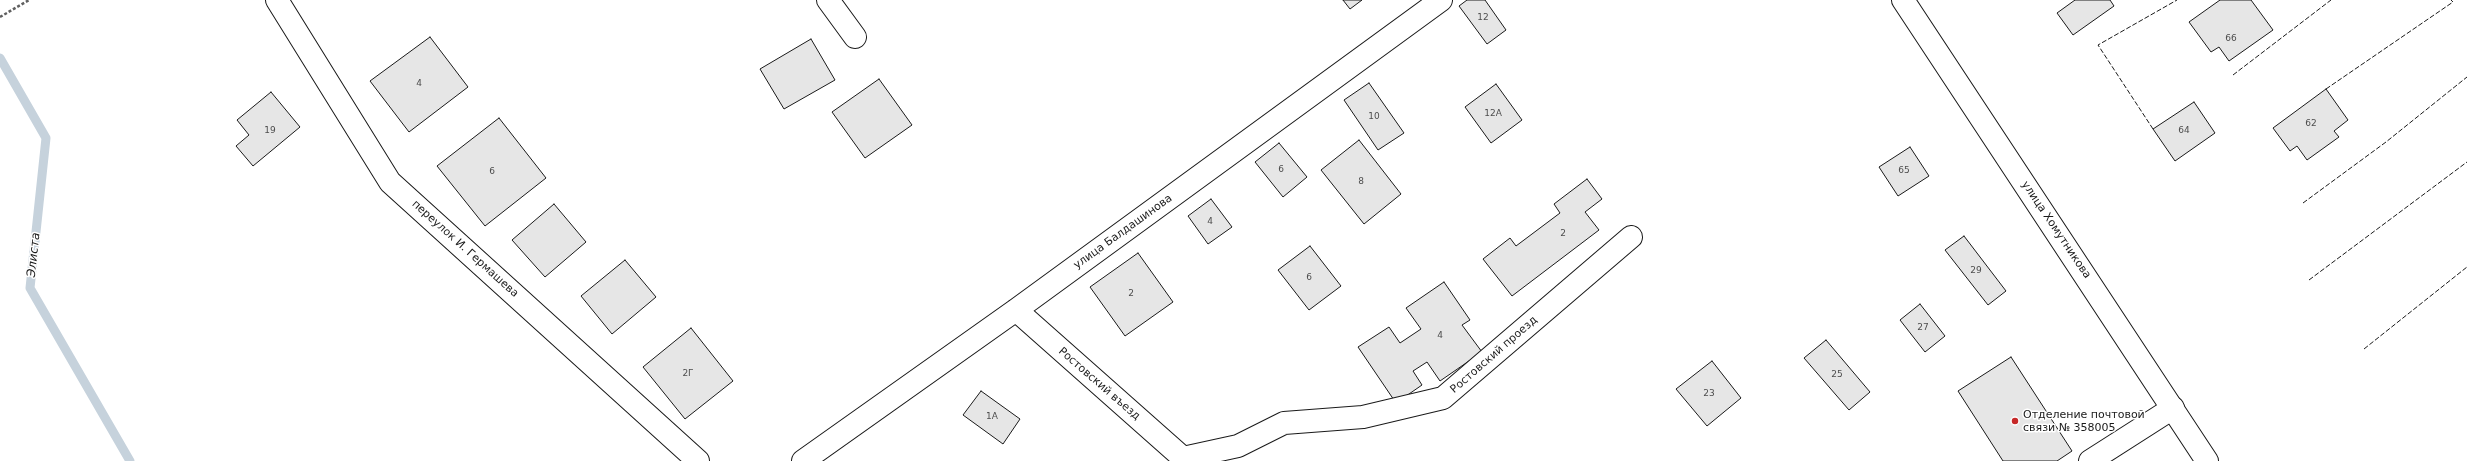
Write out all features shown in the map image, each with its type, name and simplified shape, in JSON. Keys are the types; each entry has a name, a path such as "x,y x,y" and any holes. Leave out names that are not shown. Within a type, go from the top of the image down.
{"street":[{"name":"переулок И. Гермашева","path":"277,0 390,182 698,461"},
{"path":"828,0 855,37"},
{"name":"улица Балдашинова","path":"803,461 1016,310 1441,0"},
{"name":"улица Хомутникова","path":"1903,0 2207,461"},
{"name":"Ростовский проезд","path":"1284,423 1363,417 1443,398 1631,237"},
{"name":"Ростовский въезд","path":"1016,310 1182,459 1238,446 1284,423"},
{"path":"2090,461 2173,408"}],"path":[{"path":"0,17 29,0"}],"building":[{"path":"1343,0 1362,0 1350,9"},
{"path":"1467,0 1485,0 1506,30 1487,44 1459,6"},
{"path":"2075,0 2110,0 2114,6 2073,35 2057,13"},
{"path":"2220,0 2251,0 2273,30 2229,61 2219,47 2211,52 2189,22"},
{"path":"430,37 468,87 409,132 370,81"},
{"path":"811,39 835,80 784,109 760,69"},
{"path":"879,79 912,125 865,158 832,112"},
{"path":"1369,83 1404,133 1378,150 1344,100"},
{"path":"1496,84 1522,120 1491,143 1465,107"},
{"path":"2326,89 2348,120 2334,131 2339,137 2307,160 2297,146 2290,151 2273,128"},
{"path":"271,92 300,127 253,166 236,146 249,135 237,120"},
{"path":"2194,102 2215,133 2175,161 2153,129"},
{"path":"499,118 546,178 485,226 437,166"},
{"path":"1359,140 1401,194 1364,224 1321,170"},
{"path":"1279,143 1307,177 1283,197 1255,162"},
{"path":"1910,147 1929,176 1898,196 1879,167"},
{"path":"1587,179 1602,199 1585,212 1599,230 1512,296 1483,259 1510,238 1516,246 1560,213 1554,204"},
{"path":"1211,199 1232,227 1208,244 1188,216"},
{"path":"554,204 586,242 545,277 512,240"},
{"path":"1964,236 2006,291 1988,305 1945,250"},
{"path":"1310,246 1341,286 1309,310 1278,270"},
{"path":"1138,253 1173,302 1125,336 1090,287"},
{"path":"625,260 656,297 612,334 581,296"},
{"path":"1444,282 1470,320 1462,325 1482,352 1440,381 1427,362 1413,371 1422,385 1396,403 1358,347 1389,327 1400,343 1421,329 1406,308"},
{"path":"1920,304 1945,336 1925,352 1900,320"},
{"path":"691,328 733,381 685,419 643,367"},
{"path":"1826,340 1870,392 1849,410 1804,358"},
{"name":"Отделение почтовой связи № 358005","path":"2011,357 2072,451 2057,461 2003,461 1958,391"},
{"path":"1712,361 1741,398 1707,426 1676,389"},
{"path":"981,391 1020,419 1003,444 963,415"}],"waterway":[{"name":"Элиста","path":"0,58 46,138 30,288 130,461"}],"fence":[{"path":"2153,129 2098,45 2177,0"},
{"path":"2233,75 2331,0"},
{"path":"2326,89 2453,2 2451,0"},
{"path":"2303,203 2386,142 2467,77"},
{"path":"2309,280 2467,162"},
{"path":"2364,349 2467,267"}],"place":[{"name":"Отделение почтовой связи № 358005","path":"2015,421"}]}
